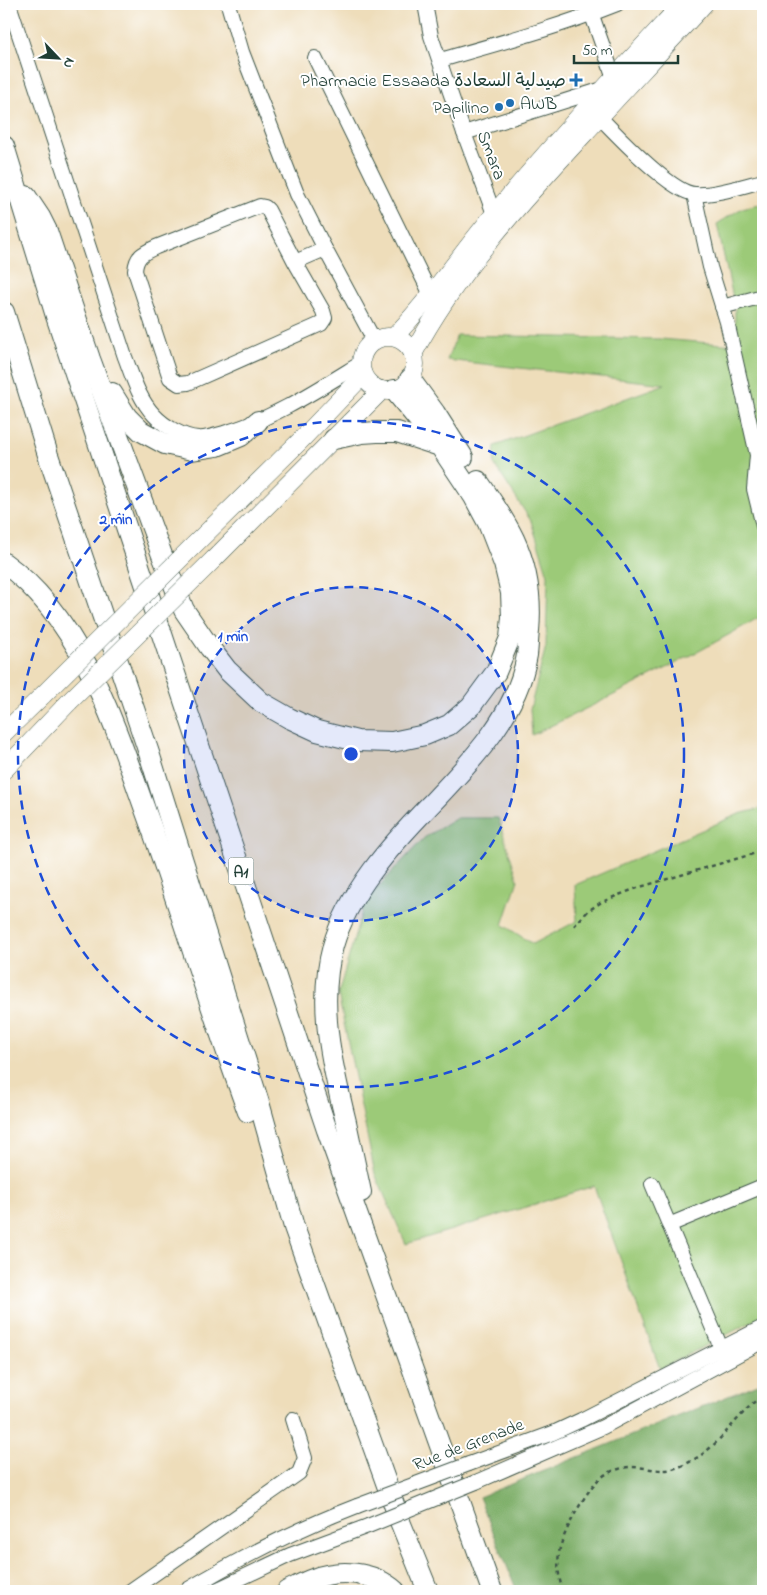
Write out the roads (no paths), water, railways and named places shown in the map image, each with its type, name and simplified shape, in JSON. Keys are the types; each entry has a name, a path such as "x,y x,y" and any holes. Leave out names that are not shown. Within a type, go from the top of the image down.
{"highway":[{"name":"A1","path":"4,146 56,316 328,1130 492,1591"},
{"path":"13,175 47,231 90,359 184,610 227,670 261,702 317,731 356,741 392,742 425,735 449,725 471,706 487,685 496,672 510,638 512,617 511,592 504,564 488,523 474,497 440,446 396,387"},
{"path":"4,312 48,455 149,753 260,1106 294,1227"},
{"path":"90,359 127,417 141,431 165,444 192,450 217,446 241,436 258,421"},
{"path":"382,1282 337,1084 327,1027 327,984 333,946 344,915 374,868 395,842 477,754 497,727 516,691 526,657 530,614 526,570 514,539 496,507 435,413 396,387"},
{"path":"334,439 362,433 397,432 440,446"},
{"path":"4,563 32,588 60,620 81,654 103,700 170,881 234,1072 294,1227 401,1524 428,1591"},
{"path":"288,1591 313,1579 332,1574 350,1573 371,1577 395,1591"}],"main road":[{"path":"413,354 438,311 488,244 682,4"},
{"path":"614,86 704,4"},
{"path":"394,337 431,295 494,214 594,111"},
{"path":"4,770 69,702 334,439 396,387 414,371 413,354 402,341 394,337 374,340 362,354 362,369 370,385 396,387"},
{"path":"4,733 300,440 362,369"}],"street":[{"path":"9,4 122,349 139,393 156,417 179,432 198,438 228,432 258,421 362,369"},
{"path":"228,4 242,52 290,176 325,249 374,340"},
{"name":"Smara","path":"425,4 431,36 494,214"},
{"path":"440,60 518,39 590,9 617,4"},
{"path":"464,133 614,86 590,9"},
{"path":"315,58 431,295"},
{"path":"594,111 660,176 694,194 713,192 763,181"},
{"path":"694,194 710,267 729,332 760,454 754,489 763,526"},
{"path":"260,206 268,210 295,262 323,311 325,318 321,324 188,383 179,384 170,378 135,271 136,262 143,253 260,206"},
{"path":"295,262 325,249"},
{"path":"722,306 763,296"},
{"path":"652,1184 723,1355"},
{"path":"669,1225 763,1186"},
{"name":"Rue de Grenade","path":"214,1591 290,1555 368,1526 476,1482 603,1427 723,1355 763,1327"},
{"name":"Rue de Grenade","path":"185,1591 248,1555 294,1532 357,1506 553,1433 723,1355 763,1341"},
{"path":"130,1591 299,1473 305,1458 293,1419"}],"place":[{"name":"Pharmacie Essaada صيدلية السعادة","path":"576,80"},
{"name":"AWB","path":"510,103"},
{"name":"Papilino","path":"499,107"}]}
